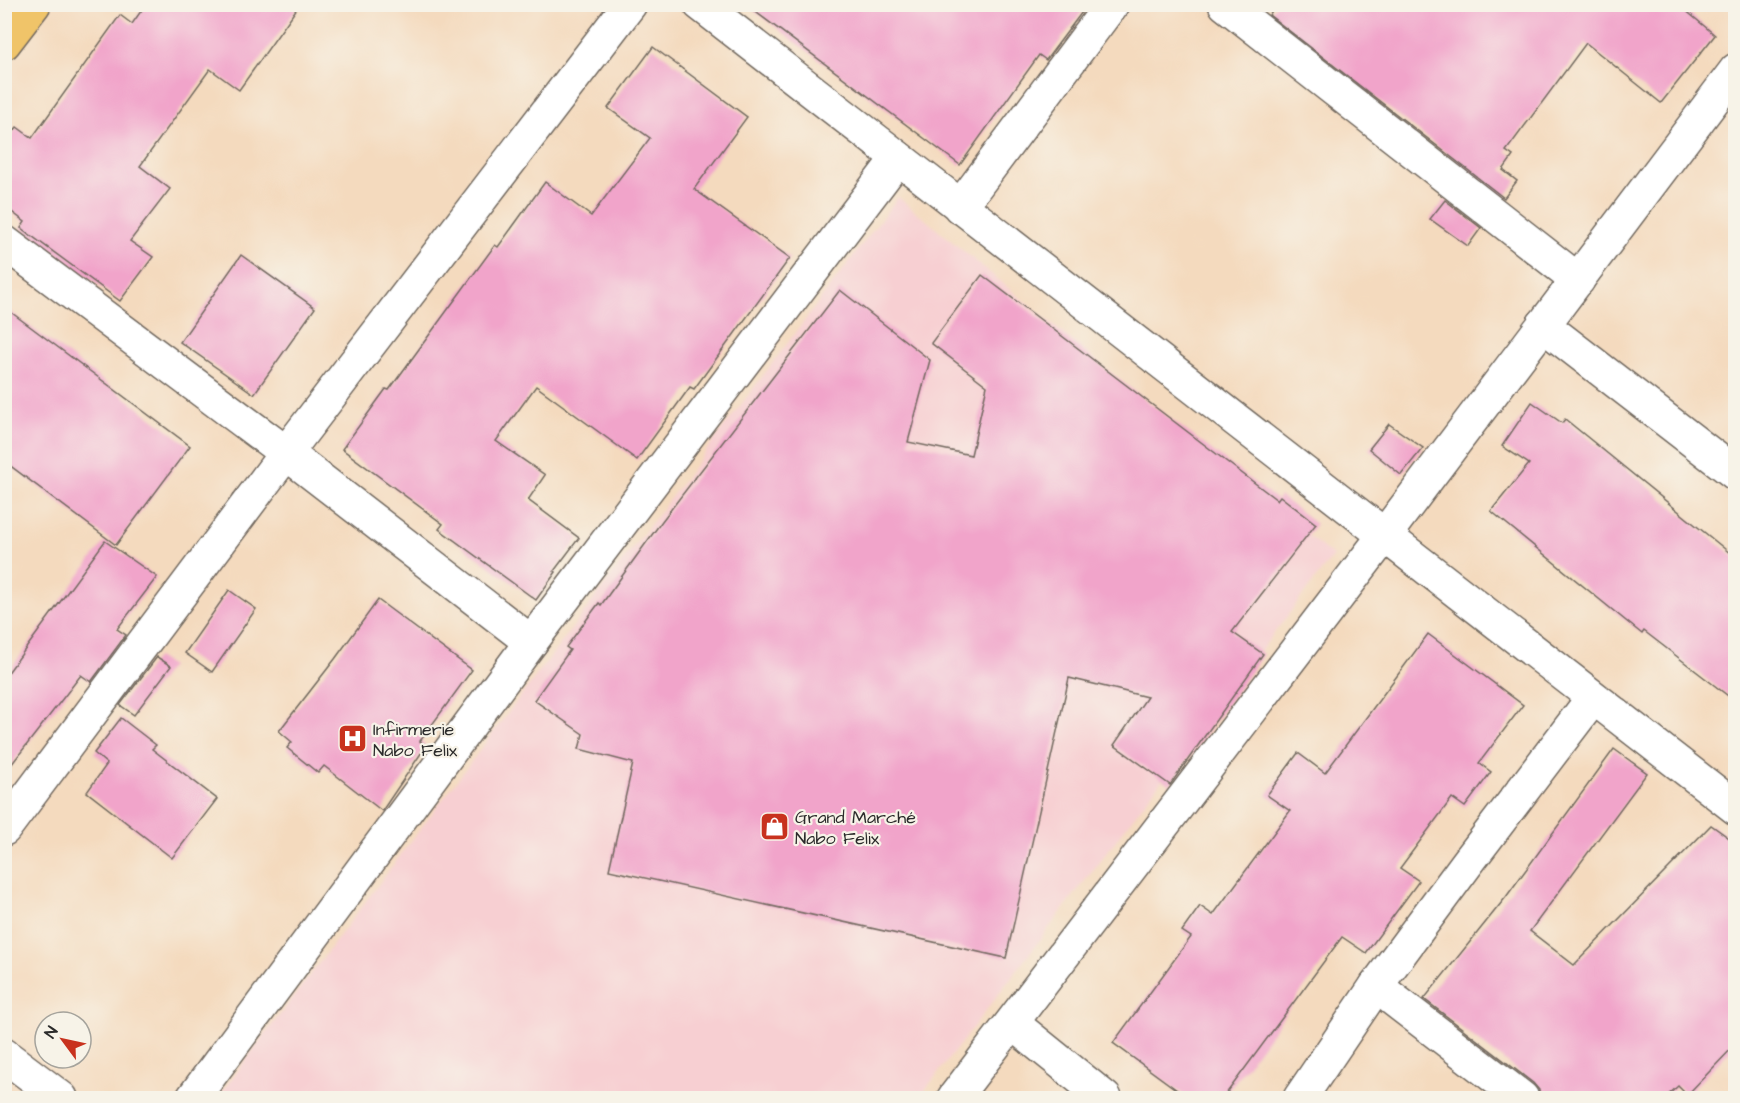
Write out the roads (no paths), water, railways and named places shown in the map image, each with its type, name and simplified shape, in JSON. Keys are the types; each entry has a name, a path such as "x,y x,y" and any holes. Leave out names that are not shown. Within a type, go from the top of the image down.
{"main road":[{"path":"4,43 34,4"}],"street":[{"path":"4,829 286,453 630,4"},
{"path":"700,4 1736,808"},
{"path":"960,207 1112,4"},
{"path":"1225,4 1578,280"},
{"path":"954,1098 1384,536 1736,70"},
{"path":"193,1098 531,642 898,158"},
{"path":"4,242 286,453 531,642"},
{"path":"1543,325 1736,474"},
{"path":"1300,1098 1376,986 1593,698"},
{"path":"1376,986 1522,1098"},
{"path":"1012,1023 1105,1098"},
{"path":"4,1055 61,1098"}],"place":[{"name":"Infirmerie Nabo Felix","path":"352,739"},
{"name":"Grand Marché Nabo Felix","path":"774,827"}]}
